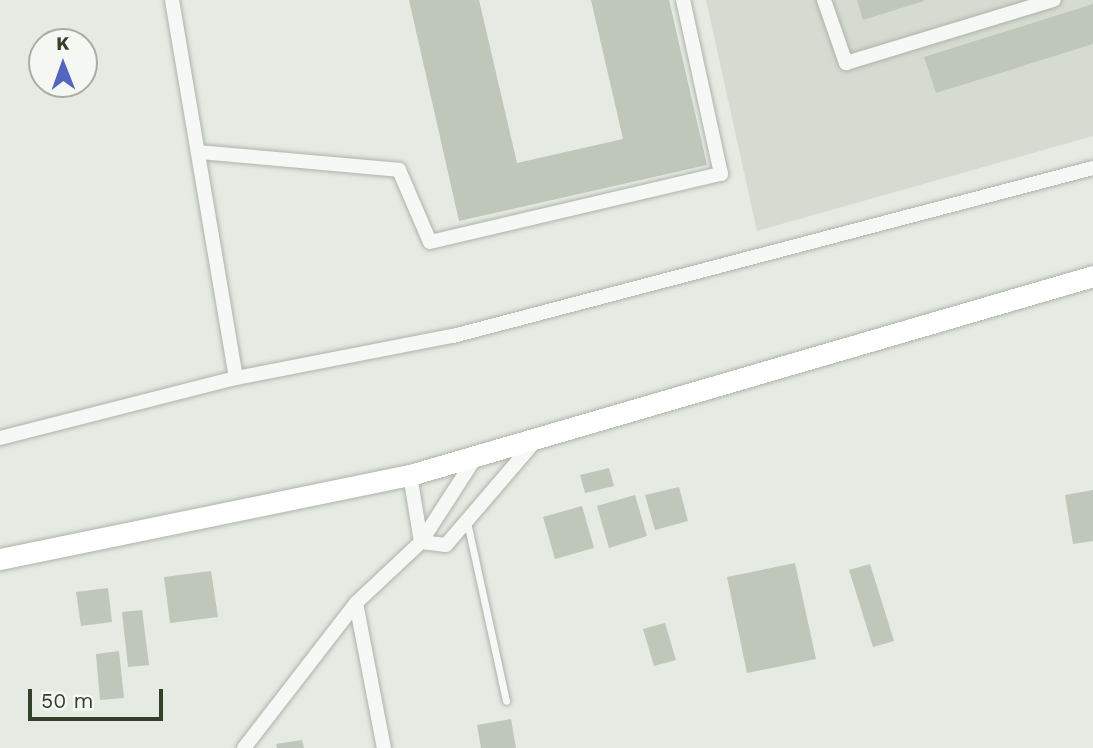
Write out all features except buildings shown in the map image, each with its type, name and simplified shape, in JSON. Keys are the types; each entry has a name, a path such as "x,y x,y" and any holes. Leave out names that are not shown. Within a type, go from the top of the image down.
{"main road":[{"path":"0,559 410,475 1093,276"}],"street":[{"path":"172,0 236,378"},
{"path":"198,152 399,170 430,242 721,174 683,0"},
{"path":"824,0 846,63 1054,0"},
{"path":"0,438 236,378 453,336 1093,168"},
{"path":"421,542 446,545 539,438"},
{"path":"247,746 356,603 421,542 477,455"},
{"path":"410,475 421,542"},
{"path":"356,603 384,748"}],"lane":[{"path":"467,521 506,701"}],"shaded area":[{"path":"706,0 1093,0 1093,136 757,231"}]}
